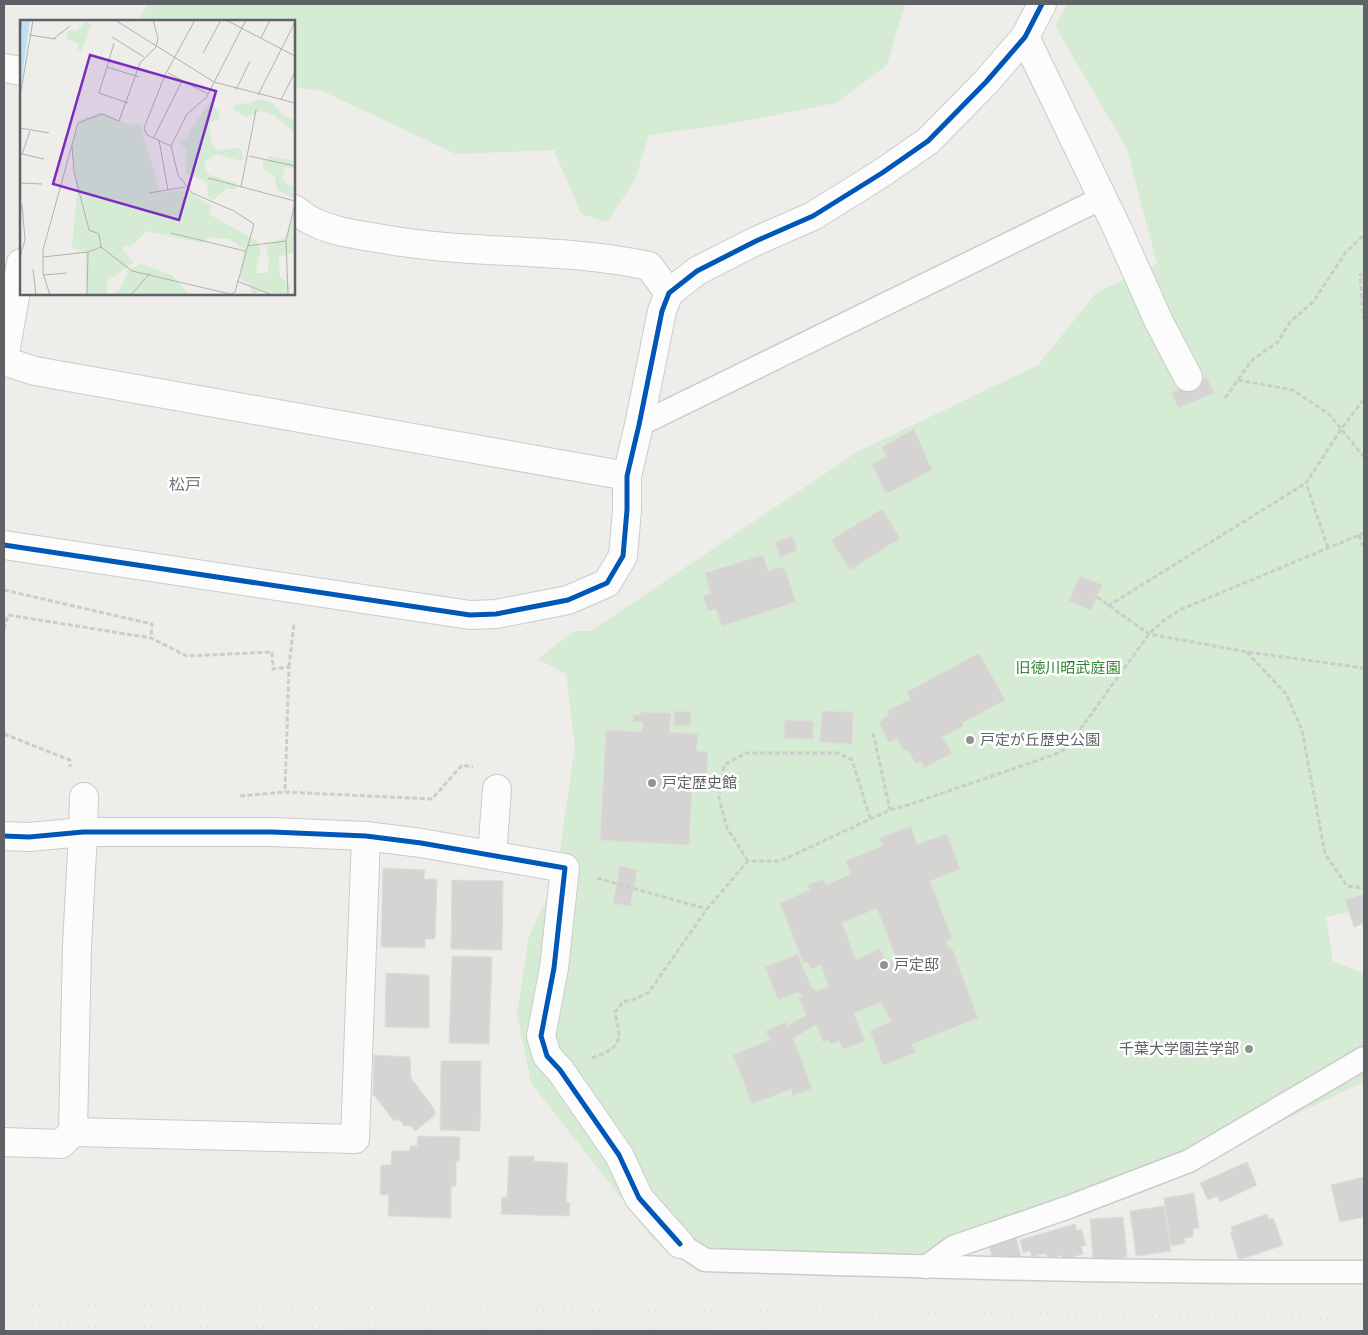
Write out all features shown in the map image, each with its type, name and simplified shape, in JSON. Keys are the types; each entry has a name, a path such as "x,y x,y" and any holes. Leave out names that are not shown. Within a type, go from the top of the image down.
{"street":[{"path":"4,545 470,615 496,614 568,600 607,583 623,556 627,476 662,311 669,293 697,272 756,241 812,216 882,173 928,141 986,82 1025,36 1042,4"},
{"path":"1025,36 1118,230 1159,322 1188,377"},
{"path":"4,68 20,71"},
{"path":"295,210 315,223 336,230 413,244 625,260 649,266 669,293"},
{"path":"20,269 4,360 35,372 627,476"},
{"path":"492,855 497,789"},
{"path":"4,1142 61,1144 73,1132 77,946 84,832 84,797"},
{"path":"4,836 29,837 84,832 272,832 366,836 421,843 565,868 554,968 541,1036 547,1056 560,1070 619,1155 639,1198 680,1244"},
{"path":"73,1132 355,1139 366,836"}],"lane":[{"path":"639,425 1102,198"},
{"path":"926,1267 953,1247 1069,1207 1189,1161 1364,1058"},
{"path":"680,1244 705,1260 926,1267 1364,1272"}],"path":[{"path":"1225,398 1252,360 1278,342 1290,322 1312,302 1346,252 1364,235"},
{"path":"1364,274 1360,275 1364,324"},
{"path":"1238,380 1292,390 1329,414 1364,457"},
{"path":"1108,606 1306,482 1341,429 1364,400"},
{"path":"1306,482 1328,548"},
{"path":"560,1070 608,1052 614,1046 619,1036 615,1012 623,1002 638,998 649,992 707,909 748,861 779,861 890,810 1066,749 1149,634 1164,620 1182,609 1364,533"},
{"path":"1359,535 1364,550"},
{"path":"285,792 289,667 298,589"},
{"path":"4,590 152,624 151,638"},
{"path":"1097,597 1149,634 1247,652 1364,668"},
{"path":"4,629 8,616 151,638 187,656 272,652 273,669 289,667"},
{"path":"1247,652 1286,694 1302,730 1325,854 1346,886 1364,889"},
{"path":"873,733 890,810"},
{"path":"4,734 70,760 70,769"},
{"path":"748,861 727,828 719,798 724,765 746,753 839,753 852,760 870,818"},
{"path":"432,799 462,766"},
{"path":"1364,767 1364,775"},
{"path":"565,868 707,909"}],"green space":[{"path":"148,4 905,4 887,65 836,103 723,125 649,135 635,180 607,222 581,214 554,150 456,154 322,91 295,87 295,20 139,20"},
{"name":"戸定が丘歴史公園","path":"1067,4 1364,4 1364,908 1326,917 1333,961 1364,974 1364,1083 1151,1184 924,1260 684,1259 654,1240 531,1083 517,1014 529,936 566,859 560,850 575,746 566,674 538,659 574,631 591,631 857,452 1038,365 1096,293 1157,264 1127,149 1055,26"}],"building":[{"path":"1207,378 1214,393 1178,408 1172,393"},
{"path":"914,429 932,470 886,494 872,464 887,457 882,447"},
{"path":"882,509 900,538 850,570 831,540"},
{"path":"792,536 797,551 780,557 775,542"},
{"path":"763,555 768,571 784,567 796,602 722,626 716,609 708,611 703,596 711,594 705,573"},
{"path":"1080,576 1102,585 1091,610 1069,601"},
{"path":"979,653 1005,700 962,723 963,726 942,737 952,753 924,768 920,761 916,764 907,749 905,751 897,739 889,742 879,722 889,715 887,711 911,699 907,692"},
{"path":"675,711 691,712 690,726 674,726"},
{"path":"822,711 853,712 852,744 820,742"},
{"path":"640,712 671,713 669,732 698,734 696,751 708,752 706,787 692,786 689,845 600,840 606,730 642,732 643,722 633,721 634,715 640,715"},
{"path":"785,720 813,721 813,739 784,738"},
{"name":"戸定邸","path":"911,826 917,844 947,834 960,869 930,881 952,938 945,941 949,949 952,948 978,1018 912,1044 915,1053 883,1065 870,1031 891,1022 881,1002 854,1013 865,1041 843,1049 839,1041 831,1044 828,1040 823,1042 816,1024 793,1039 812,1088 793,1096 791,1089 752,1104 733,1055 770,1040 766,1031 786,1022 787,1026 806,1015 799,998 803,996 798,992 778,1000 765,967 798,954 811,987 817,991 829,986 821,965 811,969 808,962 804,964 780,903 810,890 807,885 823,879 826,885 851,874 846,861 883,846 879,838","holes":["877,908 897,960 886,964 880,949 856,960 842,923"]},
{"path":"620,866 637,870 630,906 613,903"},
{"path":"383,868 425,870 424,879 437,879 435,939 425,939 425,948 381,947"},
{"path":"452,880 503,881 502,950 451,949"},
{"path":"1364,894 1364,923 1354,927 1345,900"},
{"path":"452,956 492,957 489,1044 449,1043"},
{"path":"386,973 429,975 429,1028 385,1027"},
{"path":"374,1055 410,1057 411,1078 435,1110 435,1115 415,1131 412,1126 404,1126 399,1119 394,1121 373,1094"},
{"path":"441,1061 481,1061 480,1131 440,1130"},
{"path":"418,1136 460,1137 459,1161 456,1161 456,1186 451,1186 451,1218 388,1216 389,1195 380,1195 381,1165 391,1165 392,1151 410,1151 410,1146 417,1146"},
{"path":"509,1156 534,1156 534,1161 568,1163 566,1202 570,1203 569,1216 501,1214 502,1197 507,1197"},
{"path":"1247,1162 1257,1185 1220,1202 1217,1196 1208,1200 1200,1183"},
{"path":"1364,1177 1364,1217 1340,1222 1331,1185"},
{"path":"1194,1193 1199,1228 1193,1229 1193,1237 1184,1238 1185,1243 1171,1246 1164,1198"},
{"path":"1164,1206 1171,1251 1136,1256 1130,1211"},
{"path":"1267,1214 1269,1220 1273,1218 1283,1245 1239,1260 1230,1232 1233,1232 1231,1227"},
{"path":"1123,1217 1127,1257 1093,1260 1090,1219"},
{"path":"1075,1224 1077,1231 1081,1229 1086,1245 1081,1247 1083,1254 1063,1260 1061,1255 1048,1259 1046,1253 1032,1257 1030,1251 1023,1253 1020,1240"},
{"path":"1016,1238 1021,1256 993,1259 989,1246"}],"railway":[{"path":"4,1305 963,1313 1364,1319"},
{"path":"4,1325 779,1331"}],"cycle path":[{"path":"4,545 470,615 496,614 568,600 607,583 623,556 627,510 627,476 662,311 669,293 697,271 756,241 813,216 882,173 928,141 986,82 1025,37 1042,4"},
{"path":"4,836 29,837 83,832 272,832 366,836 421,843 565,868 554,968 541,1036 547,1056 560,1070 619,1155 639,1198 680,1244"}],"place":[{"name":"戸定が丘歴史公園","path":"970,740"},
{"name":"戸定歴史館","path":"652,783"},
{"name":"戸定邸","path":"884,965"},
{"name":"千葉大学園芸学部","path":"1249,1049"}],"district":[{"name":"松戸","path":"185,484"}],"park label":[{"name":"旧徳川昭武庭園","path":"1068,668"}]}
